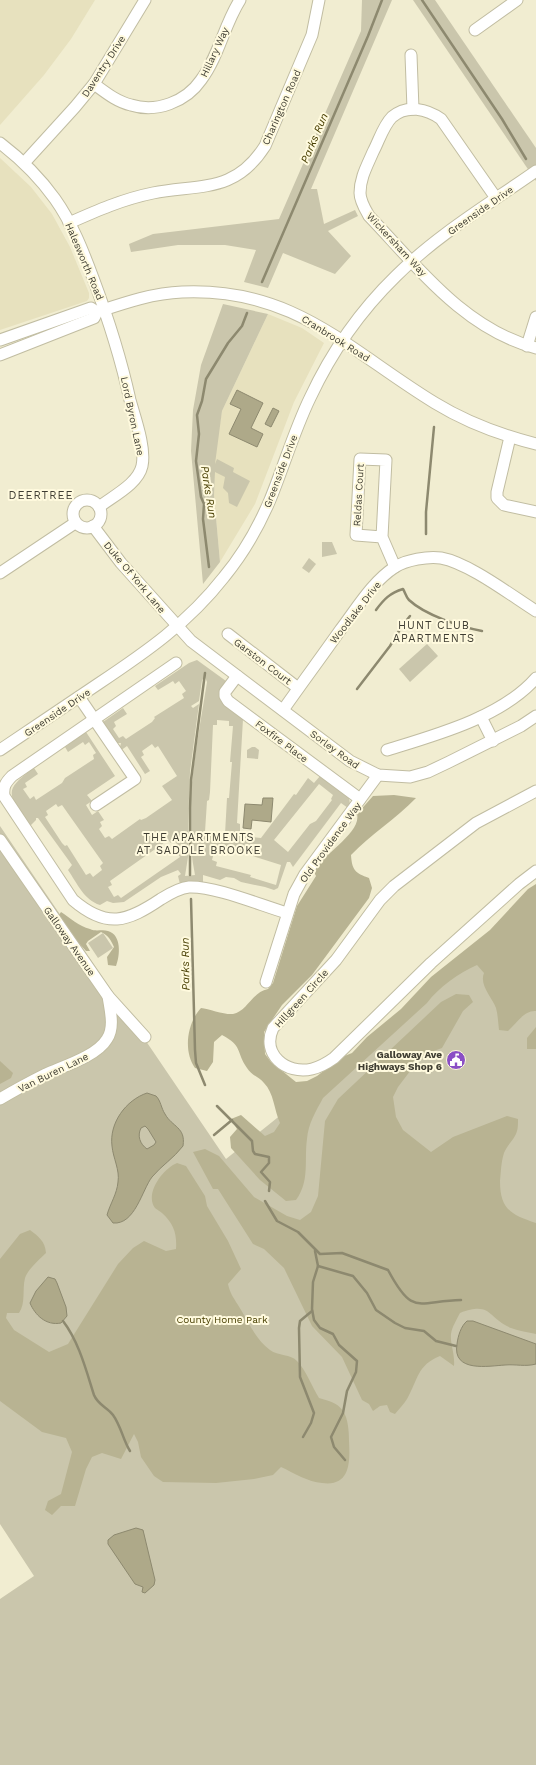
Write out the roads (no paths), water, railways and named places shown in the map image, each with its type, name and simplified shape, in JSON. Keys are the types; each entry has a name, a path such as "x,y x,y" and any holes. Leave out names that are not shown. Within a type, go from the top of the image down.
{"street":[{"name":"Daventry Drive","path":"24,163 94,84 145,0"},
{"name":"Hillary Way","path":"94,84 117,100 144,108 170,104 183,98 202,80 240,0"},
{"name":"Charington Road","path":"69,223 92,212 134,198 154,193 214,185 229,180 247,168 257,159 265,146 312,35 319,0"},
{"path":"475,30 517,0"},
{"path":"411,55 413,109 432,113 441,119 496,198"},
{"name":"Wickersham Way","path":"413,109 396,115 385,127 361,180 360,195 363,206 369,216 451,301 487,328 531,347"},
{"name":"Halesworth Road","path":"0,143 24,163 55,199 84,254 101,311"},
{"name":"Greenside Drive","path":"0,749 152,647 178,627 196,609 224,578 253,534 269,501 308,400 329,362 363,312 378,294 430,246 536,171"},
{"name":"Cranbrook Road","path":"0,355 94,318 101,311 138,299 172,293 201,292 233,295 262,300 308,319 343,340 436,404 465,419 510,437 536,444"},
{"name":"Cranbrook Road","path":"0,340 91,308 101,311"},
{"name":"Lord Byron Lane","path":"99,507 135,478 140,472 143,457 120,360 101,311"},
{"path":"531,347 536,317"},
{"path":"510,437 497,492 497,498 504,505 536,512"},
{"name":"Reldas Court","path":"382,537 356,535 360,459 386,460 382,537 395,567"},
{"path":"90,500 99,507 101,516 94,526 84,528 75,523 72,511 78,502 90,500"},
{"path":"0,573 75,523"},
{"name":"Duke Of York Lane","path":"94,526 121,563 178,627"},
{"name":"Woodlake Drive","path":"283,710 367,594 395,567 426,558 441,558 456,562 470,569 536,611"},
{"name":"Sorley Road","path":"178,627 196,645 350,761 378,775 410,777 428,772 493,741 536,716"},
{"name":"Garston Court","path":"228,634 298,688"},
{"path":"176,663 12,776 6,782 4,796 73,900 84,909 95,915 117,920 128,919 170,894 188,887 210,890 287,913"},
{"name":"Foxfire Place","path":"237,676 225,692 224,696 228,701 360,800"},
{"path":"387,750 444,732 481,717 516,696 536,678"},
{"path":"79,697 135,779 96,805"},
{"path":"481,717 493,741"},
{"name":"Old Providence Way","path":"266,982 294,894 305,874 378,775"},
{"name":"Hillgreen Circle","path":"536,791 476,823 394,886 380,900 336,960 273,1028 270,1037 272,1053 284,1066 292,1069 311,1069 322,1066 334,1058 437,958 518,884 536,871"},
{"name":"Galloway Avenue","path":"0,840 108,996 145,1038"},
{"name":"Van Buren Lane","path":"0,1099 29,1083 90,1054 103,1044 108,1038 112,1025 108,996"}],"waterway":[{"name":"Parks Run","path":"262,282 368,36 382,0"},
{"path":"422,0 502,119 526,159"},
{"name":"Parks Run","path":"209,567 203,519 204,504 201,497 196,461 199,434 197,415 202,401 206,379 228,343 242,326 247,313"},
{"path":"426,534 426,512 434,427"},
{"path":"376,610 394,592 403,589 409,600 424,611 464,627 482,631"},
{"path":"357,689 390,646 410,616"},
{"name":"Parks Run","path":"190,875 191,780 205,673"},
{"name":"Parks Run","path":"191,899 195,1050 196,1063 205,1085"},
{"path":"217,1106 252,1141 253,1151 255,1154 269,1157 269,1163 261,1172 270,1182 269,1191"},
{"path":"214,1135 232,1120"},
{"path":"265,1201 277,1221 298,1232 320,1254 342,1253 388,1270 404,1295 410,1300 417,1303 461,1300"},
{"path":"315,1251 318,1266 313,1282 312,1309 314,1320 320,1328 333,1334 339,1345 357,1361 356,1372 347,1391 343,1413 331,1437 334,1447 345,1460"},
{"path":"318,1266 353,1276 367,1293 376,1310 395,1323 405,1328 424,1331 436,1341 456,1346"},
{"path":"303,1437 311,1423 314,1413 300,1377 299,1328 300,1321 312,1311"},
{"path":"63,1321 78,1347 94,1395 100,1404 113,1415 130,1451"}],"place":[{"name":"Galloway Ave Highways Shop 6","path":"456,1060"}],"district":[{"name":"DEERTREE","path":"41,495"},
{"name":"HUNT CLUB APARTMENTS","path":"434,631"},
{"name":"THE APARTMENTS AT SADDLE BROOKE","path":"199,843"}],"park label":[{"name":"County Home Park","path":"222,1319"}]}
